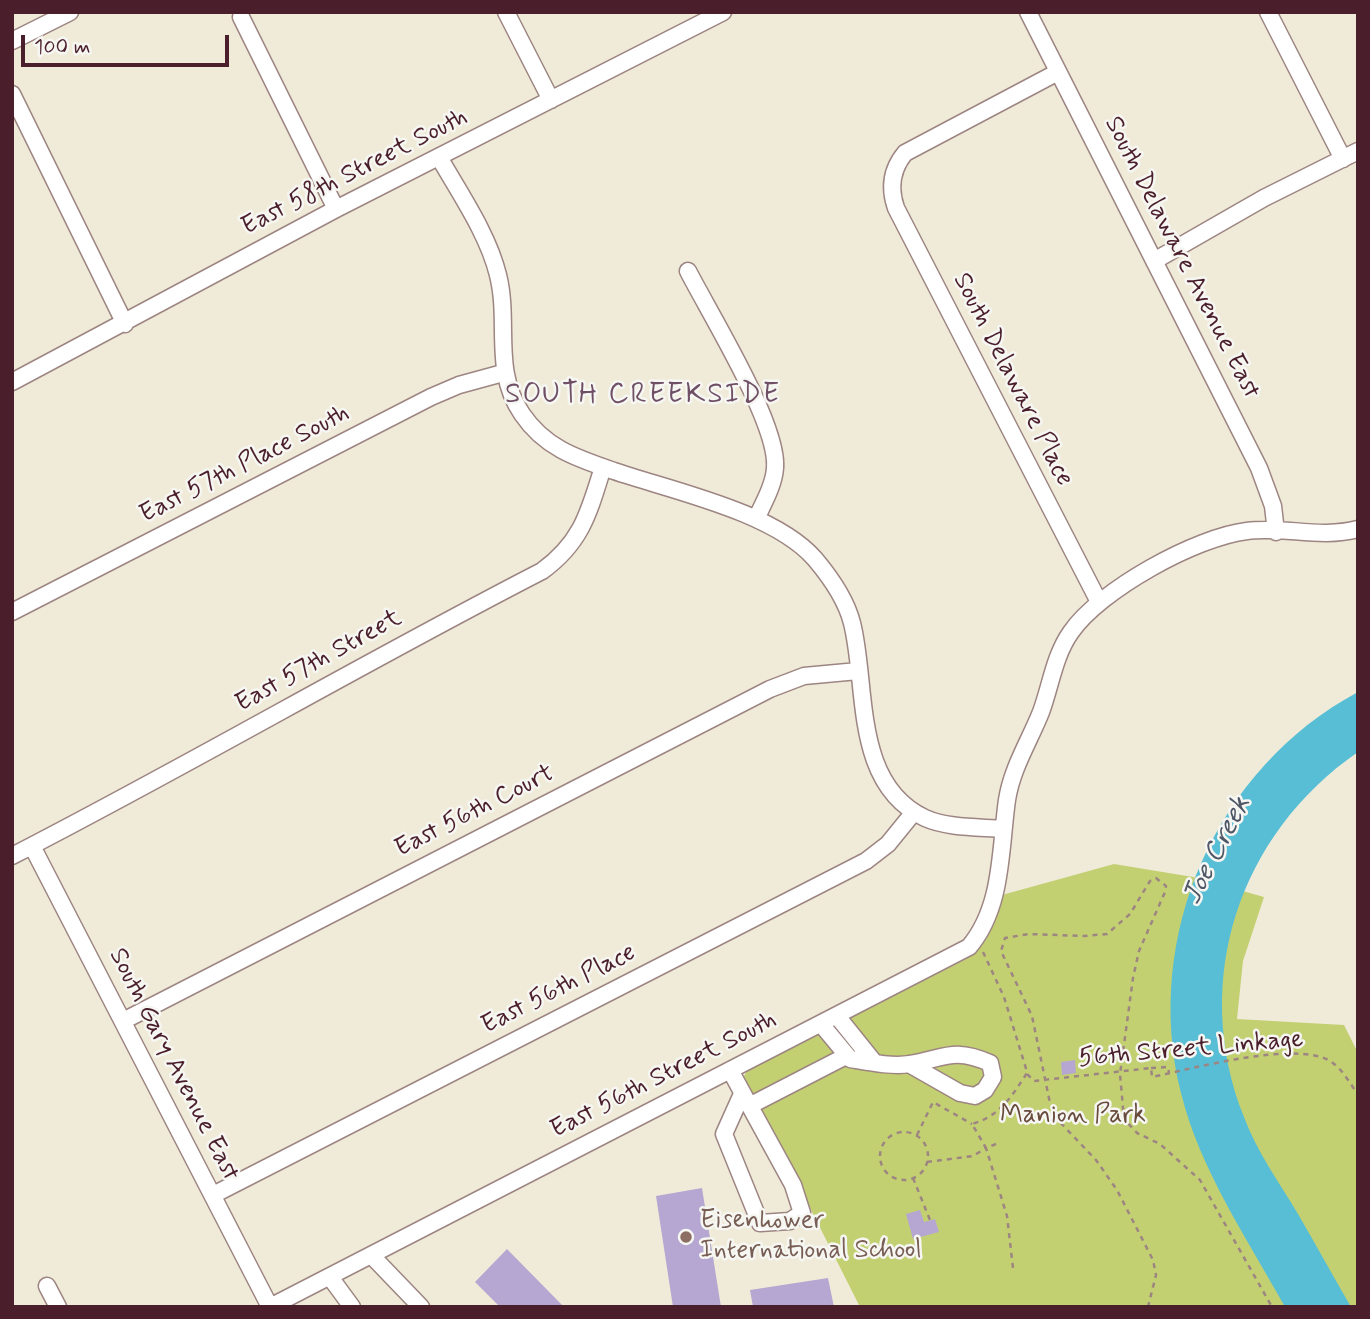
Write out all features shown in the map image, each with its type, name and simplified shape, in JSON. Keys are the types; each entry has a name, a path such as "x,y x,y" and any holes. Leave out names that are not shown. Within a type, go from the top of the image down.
{"street":[{"path":"12,41 70,12"},
{"path":"506,12 551,100"},
{"name":"East 58th Street South","path":"12,382 336,209 723,12"},
{"name":"South Delaware Avenue East","path":"1028,12 1259,468 1273,506 1276,532"},
{"path":"1154,261 1264,198 1350,155 1268,12"},
{"path":"241,17 336,209"},
{"name":"South Delaware Place","path":"1058,72 918,144 899,161 892,177 892,198 1099,602"},
{"path":"12,94 125,324"},
{"path":"439,157 487,246 498,273 503,296 503,373 510,394 536,431 564,454 756,519 798,542 836,587 852,620 861,705 872,748 888,783 914,812 945,823 1003,829 1009,788 1016,765 1041,711 1061,649 1071,632 1099,602 1117,589 1206,542 1250,530 1317,535 1358,529"},
{"path":"688,271 754,397 772,438 775,470 756,519"},
{"name":"East 57th Place South","path":"12,612 431,397 459,385 503,373"},
{"name":"East 57th Street","path":"12,856 542,570 568,550 577,537 603,467"},
{"name":"East 56th Court","path":"123,1020 777,685 804,676 858,671"},
{"name":"East 56th Place","path":"213,1195 866,861 888,844 914,812"},
{"name":"East 56th Street South","path":"270,1307 969,947 987,918 998,877 1003,829"},
{"name":"South Gary Avenue East","path":"32,846 270,1307"},
{"path":"837,1016 874,1062"},
{"path":"821,1024 846,1056"},
{"path":"730,1070 747,1099 802,1213 790,1221 760,1223 724,1134 747,1099 846,1056 909,1065 948,1053 974,1057 990,1063 993,1077 985,1090 975,1096 960,1093 909,1065"},
{"path":"371,1255 421,1307"},
{"path":"330,1277 352,1307"},
{"path":"47,1286 58,1307"}],"path":[{"path":"1147,1307 1155,1284 1153,1260 1117,1190 1096,1160 1057,1119 1049,1103 1047,1081 1032,1016 1001,951 1005,939 1029,934 1107,934 1120,925 1150,881 1156,878 1166,886 1165,892 1139,951 1123,1036 1120,1074 1124,1119 1137,1133 1160,1144 1200,1180 1272,1307"},
{"path":"972,1124 989,1119 1008,1102 1027,1073 1004,998 979,944"},
{"name":"56th Street Linkage","path":"1027,1073 1034,1081 1047,1081 1120,1074 1151,1068 1152,1077 1250,1058 1296,1053 1329,1060 1348,1079 1358,1094"},
{"path":"1151,1068 1168,1067 1169,1073"},
{"path":"917,1136 933,1102 972,1124 986,1148 1007,1216 1013,1268"},
{"path":"895,1134 917,1136 928,1151 927,1162 922,1173 901,1180 887,1173 880,1160 880,1152 883,1144 895,1134"},
{"path":"927,1162 973,1156 996,1144"},
{"path":"913,1178 930,1220"}],"green space":[{"name":"Manion Park","path":"1114,864 1193,877 1264,897 1243,961 1237,1019 1344,1025 1358,1053 1358,1307 860,1307 744,1076 747,1071 966,959 986,940 1002,895"}],"water":[{"name":"Joe Creek","path":"1358,692 1358,752 1317,786 1282,824 1255,868 1236,914 1225,963 1222,1014 1229,1066 1244,1117 1262,1155 1351,1307 1285,1307 1212,1176 1189,1121 1181,1093 1172,1034 1172,975 1182,917 1202,862 1229,811 1265,765 1308,725"}],"building":[{"path":"1075,1060 1076,1073 1062,1075 1061,1062"},
{"name":"Eisenhower International School","path":"702,1188 721,1307 673,1307 656,1196"},
{"path":"920,1210 924,1222 935,1219 939,1232 913,1239 906,1214"},
{"path":"507,1249 564,1307 500,1307 475,1282"},
{"path":"828,1278 834,1307 753,1307 750,1290"}],"place":[{"name":"Eisenhower International School","path":"686,1237"}],"district":[{"name":"SOUTH CREEKSIDE","path":"643,396"}]}
